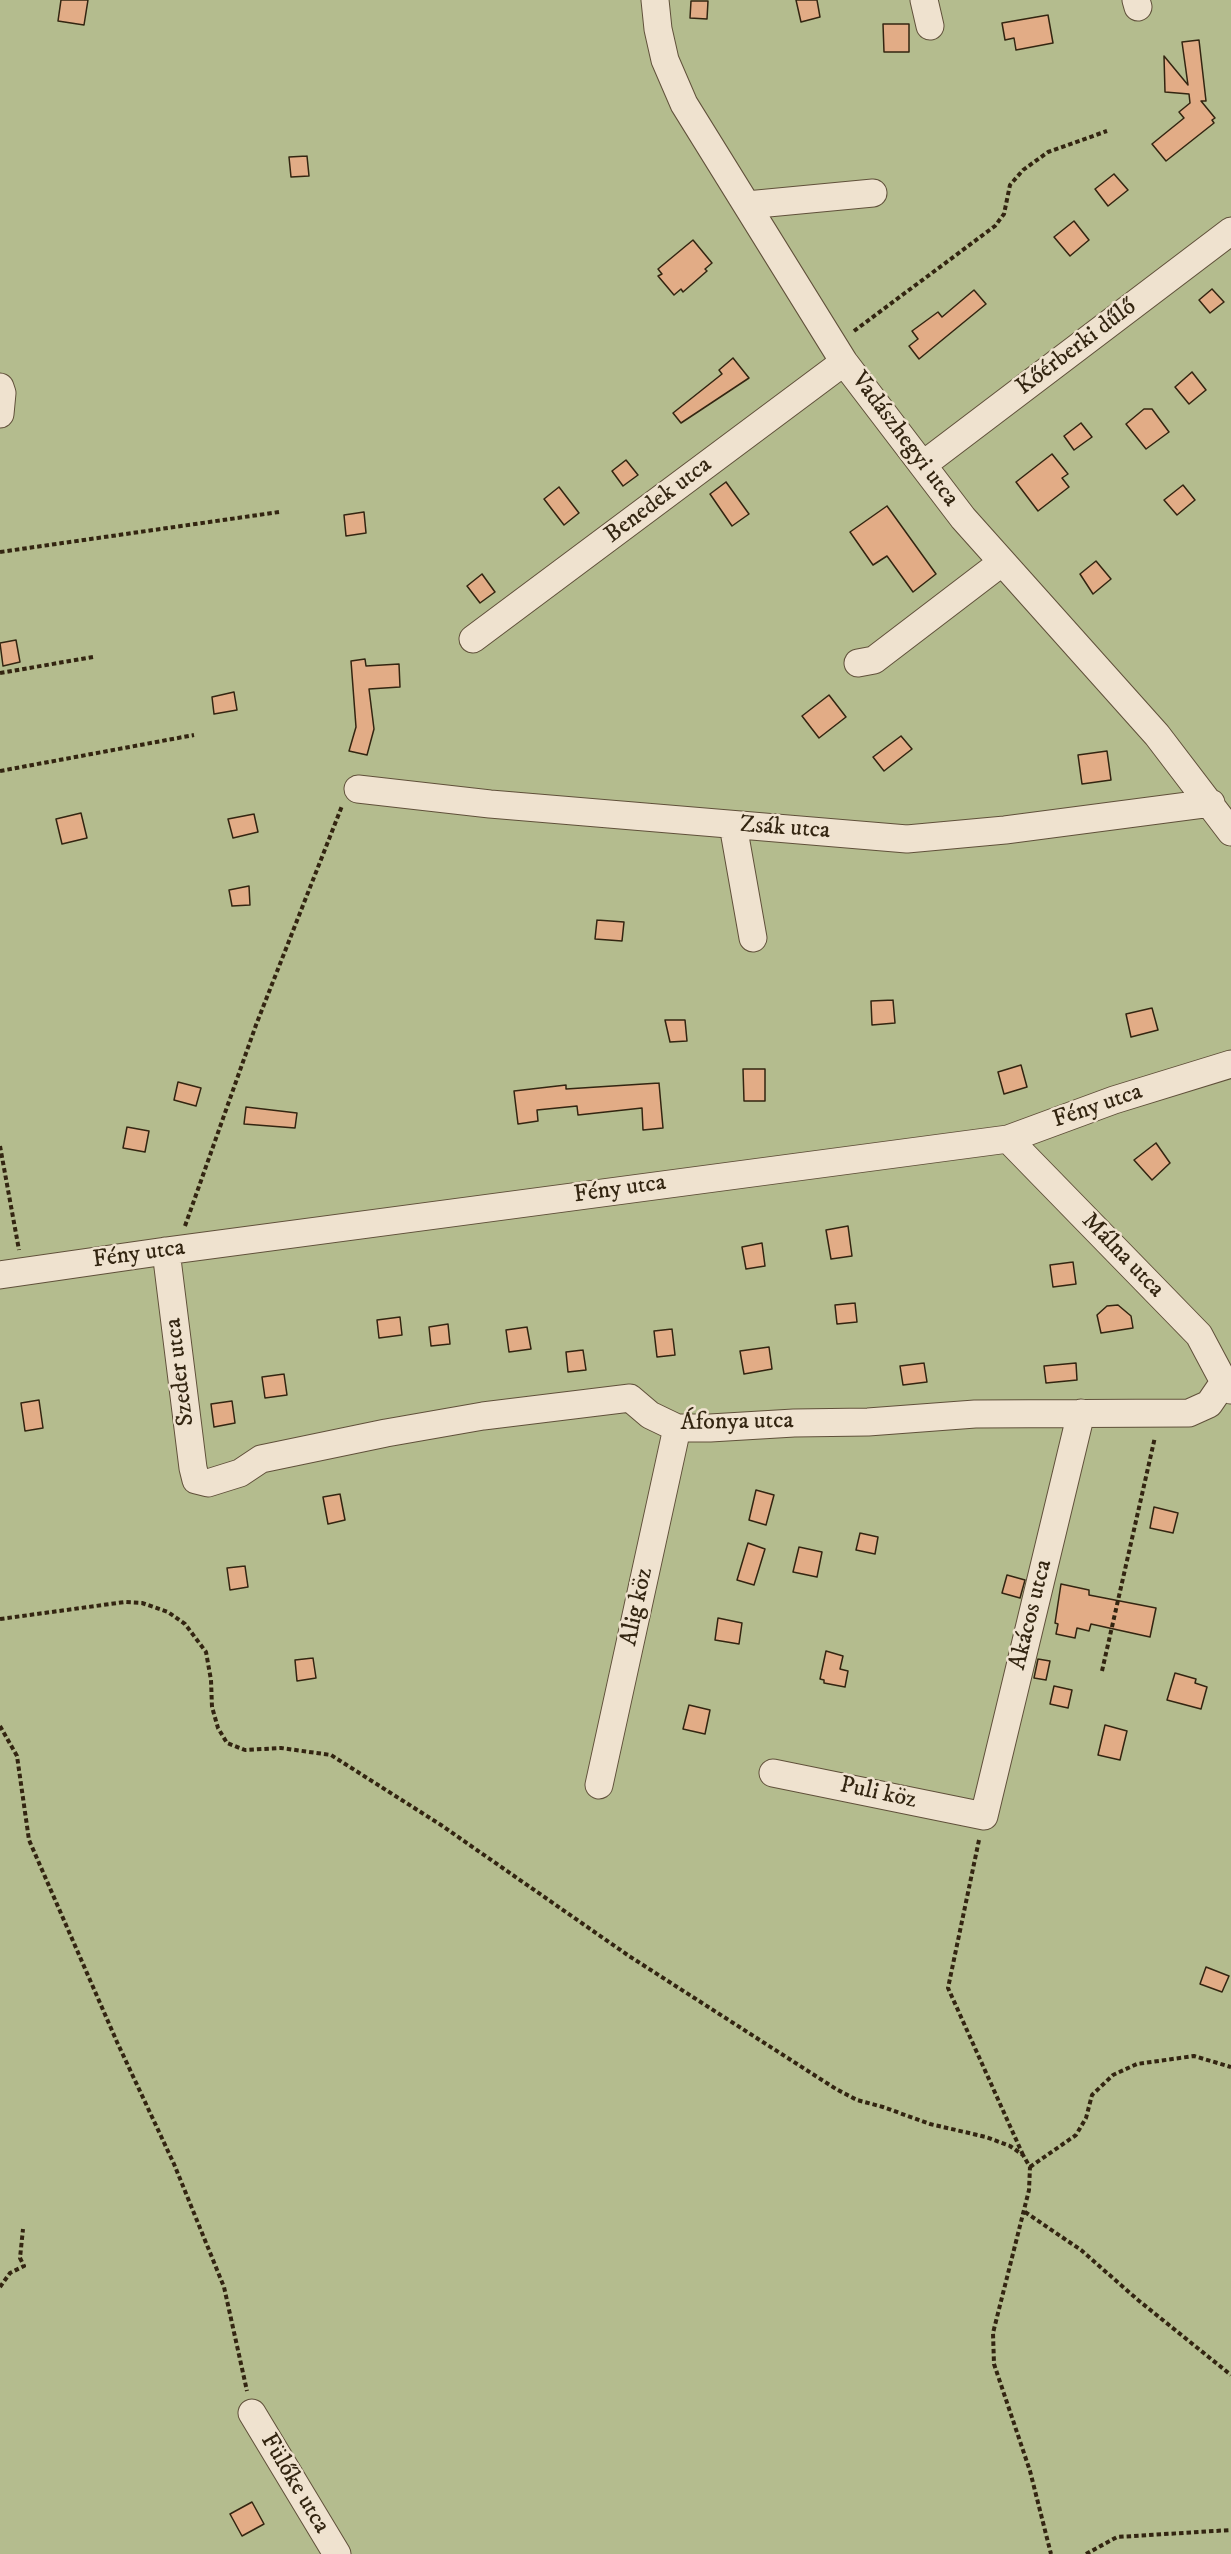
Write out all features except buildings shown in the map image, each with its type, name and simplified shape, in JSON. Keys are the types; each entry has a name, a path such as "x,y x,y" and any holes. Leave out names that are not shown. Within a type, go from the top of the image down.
{"street":[{"name":"Vadászhegyi utca","path":"655,0 658,29 665,60 684,104 839,354 963,518 1150,727 1211,803 1231,832"},
{"path":"747,205 873,193"},
{"name":"Kőérberki dűlő","path":"924,464 1231,231"},
{"name":"Benedek utca","path":"473,639 839,354"},
{"path":"0,387 2,393 0,414"},
{"path":"858,663 874,660 1001,563"},
{"name":"Zsák utca","path":"351,796 603,812 907,838 939,837 1211,803"},
{"path":"734,825 753,938"},
{"name":"Fény utca","path":"11,1273 1008,1139 1114,1100 1231,1064"},
{"name":"Málna utca","path":"1008,1139 1199,1335 1228,1386"},
{"name":"Szeder utca","path":"171,1250 193,1468 196,1480 208,1483"},
{"name":"Áfonya utca","path":"208,1483 240,1473 261,1459 386,1433 483,1416 630,1398 650,1415 677,1428 868,1422 975,1414 1189,1413 1209,1404 1228,1386"},
{"name":"Akácos utca","path":"984,1816 1081,1413"},
{"name":"Alig köz","path":"599,1785 677,1428"},
{"name":"Puli köz","path":"773,1773 984,1816"},
{"name":"Fülőke utca","path":"252,2413 337,2554"}],"path":[{"path":"839,354 995,226 1004,214 1010,185 1023,170 1048,152 1107,131"},
{"path":"0,552 279,512"},
{"path":"0,673 93,657"},
{"path":"0,771 194,735"},
{"path":"171,1250 256,1025 351,796"},
{"path":"0,1146 11,1273"},
{"path":"1102,1671 1160,1413"},
{"path":"0,1619 125,1602 142,1603 168,1612 185,1624 206,1652 211,1680 212,1707 218,1728 226,1743 245,1750 281,1748 331,1755 441,1825 629,1956 836,2089 857,2100 930,2124 986,2137 1010,2146 1023,2155"},
{"path":"0,1726 17,1756 29,1840 117,2042 174,2164 224,2287 252,2413"},
{"path":"984,1816 948,1988 1030,2167 1025,2212 993,2333 994,2364 1030,2471 1051,2554"},
{"path":"1030,2167 1076,2135 1086,2118 1092,2095 1113,2075 1137,2064 1194,2056 1222,2062 1231,2067"},
{"path":"1025,2212 1081,2250 1138,2300 1231,2375"},
{"path":"0,2288 10,2273 24,2266 21,2258 23,2229"},
{"path":"1086,2554 1117,2537 1231,2530"}],"green space":[{"path":"0,0 1231,0 1231,2554 0,2554"}]}
